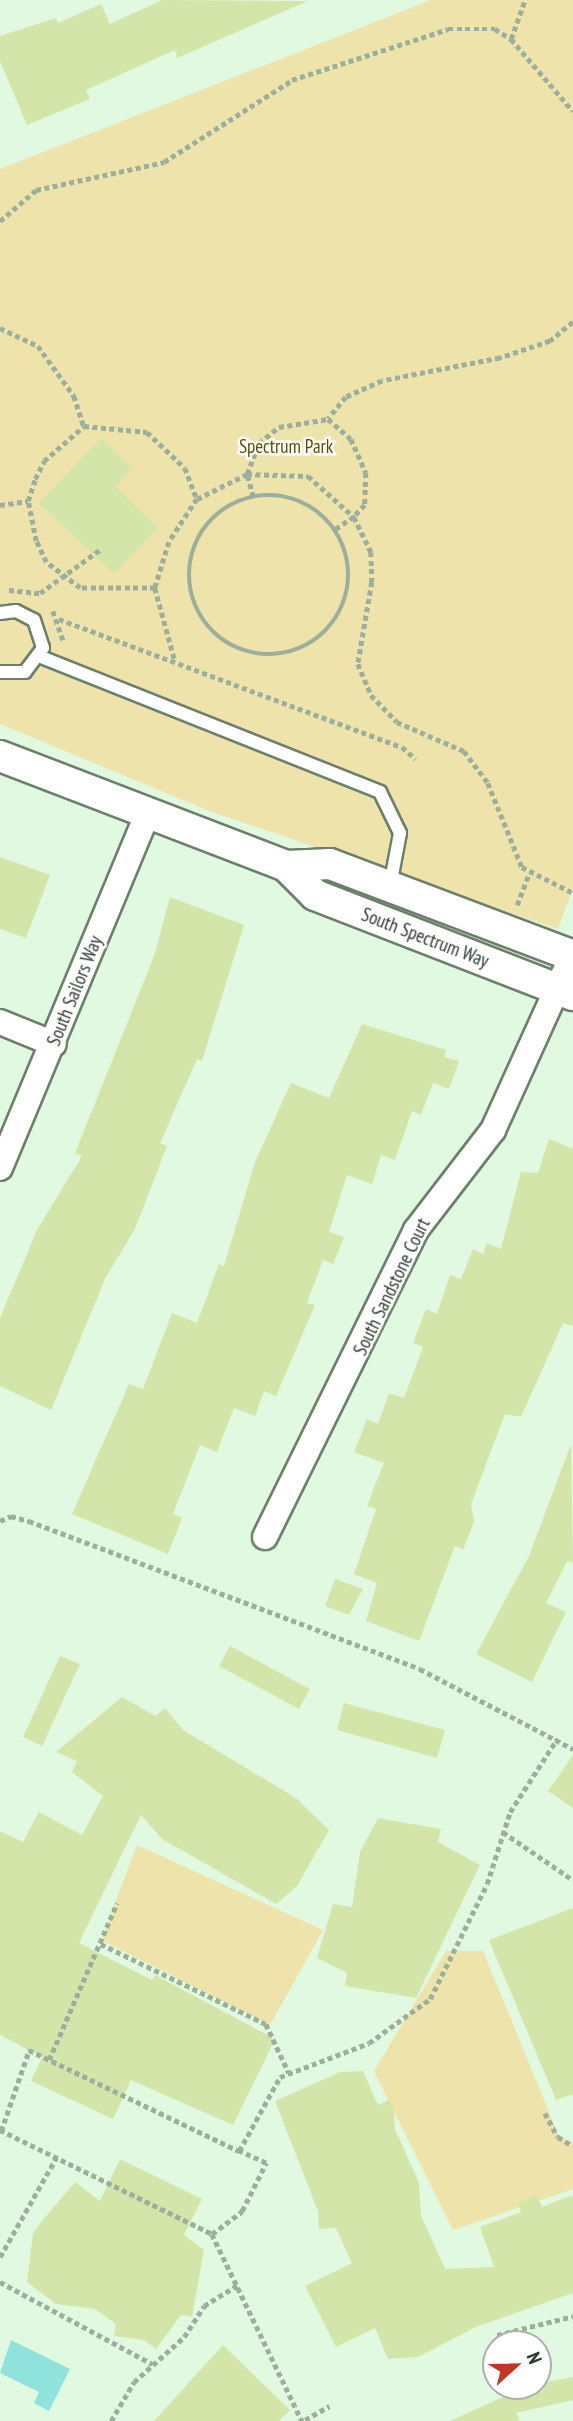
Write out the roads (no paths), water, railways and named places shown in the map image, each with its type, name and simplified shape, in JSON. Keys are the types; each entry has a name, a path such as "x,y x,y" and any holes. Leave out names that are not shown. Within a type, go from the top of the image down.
{"street":[{"name":"South Spectrum Way","path":"0,756 286,866 330,864 390,887 569,970"},
{"name":"South Sailors Way","path":"0,1168 54,1044 148,813"},
{"name":"South Spectrum Way","path":"286,866 315,895 569,970"},
{"name":"South Sandstone Court","path":"265,1537 416,1230 493,1130 569,970"},
{"path":"0,1022 54,1044"}],"lane":[{"path":"0,613 16,611 34,620 43,638 40,657 25,672 1,675"},
{"path":"40,657 380,792 400,833 390,887"}],"water":[{"path":"11,2340 70,2369 49,2411 34,2403 39,2392 0,2373"}],"park label":[{"name":"Spectrum Park","path":"286,447"}]}
